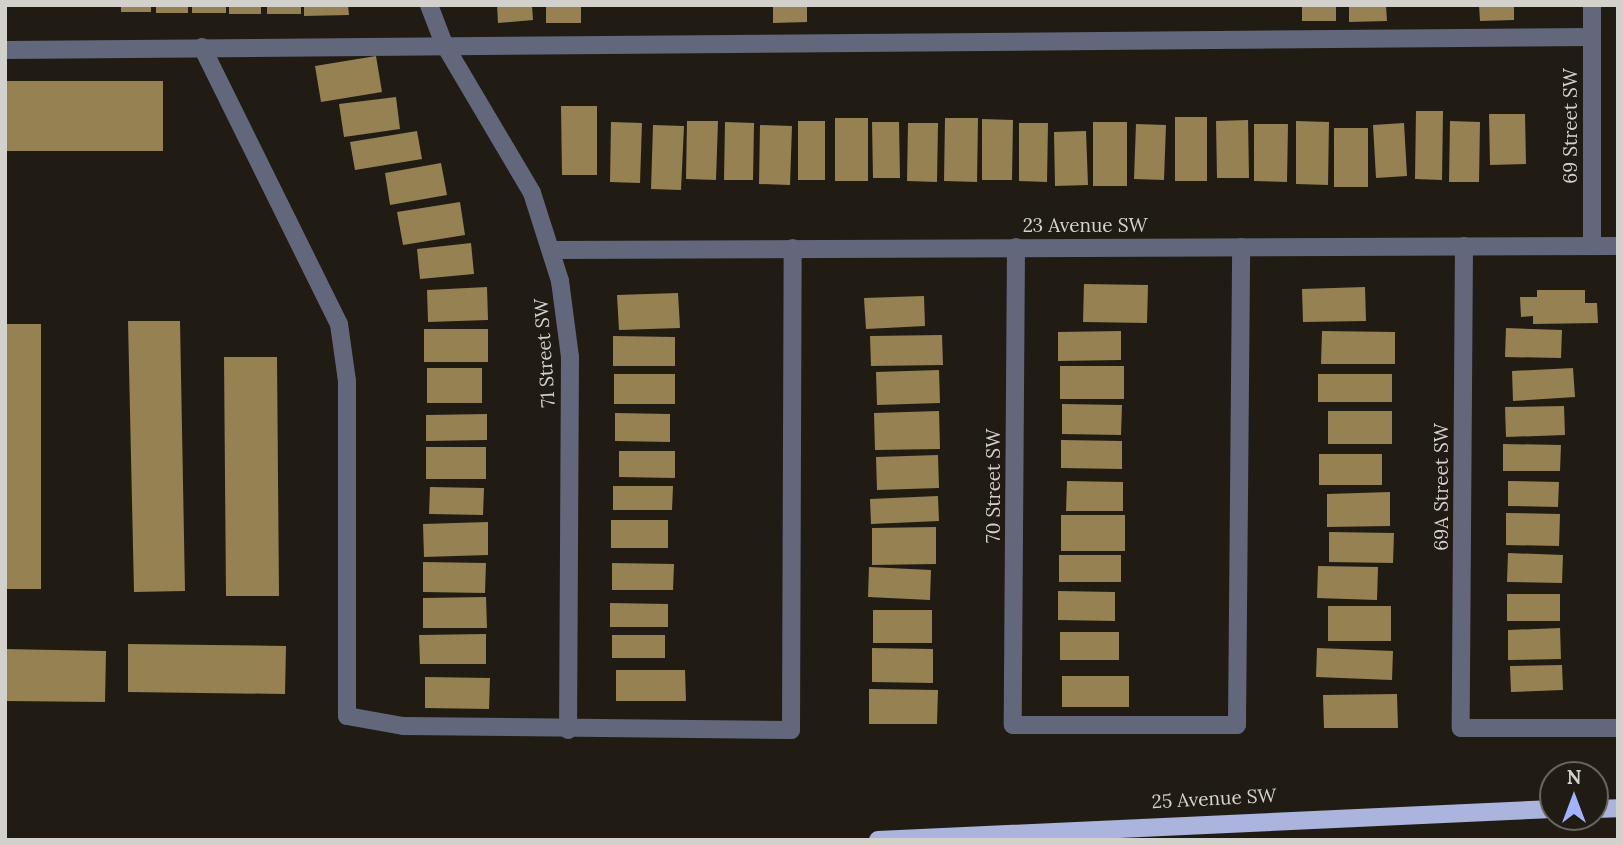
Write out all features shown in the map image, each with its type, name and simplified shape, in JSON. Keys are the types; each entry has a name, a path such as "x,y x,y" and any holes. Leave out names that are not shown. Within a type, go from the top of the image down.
{"main road":[{"name":"25 Avenue SW","path":"878,840 1337,814 1539,809"}],"street":[{"name":"71 Street SW","path":"429,5 444,44 517,162 553,250 570,357 568,730"},
{"name":"69 Street SW","path":"1592,5 1592,246"},
{"path":"5,50 444,44 1592,37"},
{"path":"202,47 339,324 347,381 347,716 403,726 568,730 791,730 793,248"},
{"name":"69A Street SW","path":"1464,246 1461,729 1618,729"},
{"name":"23 Avenue SW","path":"553,250 1618,246"},
{"name":"70 Street SW","path":"1016,247 1013,725 1237,725 1241,247"}],"building":[{"path":"121,5 151,5 151,12 121,12"},
{"path":"156,5 188,5 188,13 156,13"},
{"path":"192,5 226,5 226,13 192,13"},
{"path":"229,5 261,5 261,14 229,14"},
{"path":"267,5 301,5 301,14 267,14"},
{"path":"304,5 348,5 349,15 304,16"},
{"path":"497,5 532,5 533,20 498,23"},
{"path":"546,5 581,5 581,23 546,23"},
{"path":"773,5 807,5 807,22 773,23"},
{"path":"1302,5 1336,5 1336,21 1302,21"},
{"path":"1349,5 1386,5 1387,21 1349,22"},
{"path":"1479,5 1514,5 1514,20 1480,21"},
{"path":"376,56 382,92 321,102 315,66"},
{"path":"5,81 163,81 163,151 5,151"},
{"path":"396,97 400,129 344,137 339,104"},
{"path":"561,106 597,106 597,175 562,175"},
{"path":"1416,111 1443,111 1442,180 1415,179"},
{"path":"1489,114 1525,114 1526,164 1490,165"},
{"path":"1175,117 1207,117 1207,181 1175,181"},
{"path":"835,118 868,118 868,181 835,181"},
{"path":"945,118 978,118 977,182 944,181"},
{"path":"982,119 1013,120 1012,180 982,180"},
{"path":"1248,120 1249,178 1217,178 1216,121"},
{"path":"687,121 718,121 716,180 686,179"},
{"path":"798,121 825,121 825,180 798,180"},
{"path":"1296,121 1329,122 1328,185 1296,184"},
{"path":"1450,121 1480,122 1479,182 1449,182"},
{"path":"611,122 642,123 640,183 610,182"},
{"path":"725,122 754,123 753,180 724,180"},
{"path":"872,122 899,122 900,178 873,178"},
{"path":"1093,122 1127,122 1127,186 1093,186"},
{"path":"908,123 938,123 937,182 907,181"},
{"path":"1019,123 1048,123 1047,182 1019,181"},
{"path":"1404,123 1407,176 1376,178 1373,125"},
{"path":"1136,124 1166,125 1164,180 1134,179"},
{"path":"1254,124 1288,124 1287,182 1254,181"},
{"path":"653,125 684,126 681,190 651,189"},
{"path":"760,125 792,126 790,185 759,184"},
{"path":"1334,128 1368,128 1368,187 1334,187"},
{"path":"417,131 422,159 355,170 350,142"},
{"path":"1086,131 1088,185 1055,186 1054,132"},
{"path":"441,163 447,195 390,205 385,173"},
{"path":"460,202 465,235 403,245 397,212"},
{"path":"471,243 474,274 420,279 417,249"},
{"path":"1084,284 1148,285 1147,323 1083,322"},
{"path":"487,287 488,320 428,322 427,290"},
{"path":"1365,287 1366,321 1303,322 1302,289"},
{"path":"1537,290 1585,290 1585,303 1597,303 1598,323 1533,324 1533,316 1521,317 1520,297 1537,297"},
{"path":"678,293 680,328 619,330 617,295"},
{"path":"924,296 925,326 866,329 864,298"},
{"path":"128,321 180,321 185,591 134,592"},
{"path":"5,324 41,324 41,589 5,589"},
{"path":"1506,328 1562,330 1561,358 1505,357"},
{"path":"424,329 488,329 488,362 424,362"},
{"path":"1121,331 1121,360 1058,361 1058,332"},
{"path":"1322,331 1395,332 1395,364 1321,364"},
{"path":"942,335 943,365 871,366 870,336"},
{"path":"613,336 675,337 675,366 613,366"},
{"path":"224,357 277,357 279,596 226,596"},
{"path":"1060,366 1124,366 1124,399 1060,399"},
{"path":"427,368 482,368 482,403 427,403"},
{"path":"1573,368 1575,397 1513,401 1512,371"},
{"path":"939,370 940,403 877,405 876,372"},
{"path":"614,374 675,374 675,404 614,404"},
{"path":"1318,374 1392,374 1392,402 1318,402"},
{"path":"1062,404 1122,405 1121,435 1062,434"},
{"path":"1564,406 1565,435 1506,437 1505,407"},
{"path":"939,411 940,449 875,450 874,413"},
{"path":"1328,411 1392,411 1392,444 1328,444"},
{"path":"615,413 670,414 670,442 615,441"},
{"path":"487,414 487,440 426,441 426,415"},
{"path":"1061,440 1122,441 1122,469 1061,468"},
{"path":"1503,444 1561,445 1560,471 1503,471"},
{"path":"426,447 486,447 486,479 426,479"},
{"path":"619,451 675,451 675,478 619,477"},
{"path":"1319,454 1382,454 1382,485 1319,485"},
{"path":"938,455 939,488 877,490 876,457"},
{"path":"1067,481 1123,482 1123,511 1066,511"},
{"path":"1508,481 1559,482 1558,507 1508,506"},
{"path":"613,486 673,486 672,510 613,510"},
{"path":"430,487 484,488 483,515 429,514"},
{"path":"1390,492 1390,526 1327,527 1327,494"},
{"path":"938,496 939,521 871,524 870,499"},
{"path":"1506,513 1560,514 1559,546 1506,545"},
{"path":"1061,515 1125,515 1125,551 1061,551"},
{"path":"611,520 668,520 668,548 611,548"},
{"path":"488,522 488,555 424,557 423,524"},
{"path":"936,527 936,564 872,565 872,528"},
{"path":"1329,532 1394,533 1393,563 1329,562"},
{"path":"1508,553 1563,555 1562,583 1507,582"},
{"path":"1059,555 1121,555 1121,582 1059,582"},
{"path":"423,562 486,563 485,593 423,592"},
{"path":"612,563 674,564 673,590 612,590"},
{"path":"1318,566 1378,567 1377,600 1317,598"},
{"path":"869,567 931,570 930,600 868,597"},
{"path":"1058,591 1115,592 1115,621 1058,620"},
{"path":"1507,594 1560,594 1560,621 1507,621"},
{"path":"486,597 487,628 423,628 423,598"},
{"path":"610,603 668,604 668,627 610,627"},
{"path":"1328,606 1391,606 1391,641 1328,641"},
{"path":"873,610 932,610 932,643 873,643"},
{"path":"1560,628 1561,659 1508,660 1508,630"},
{"path":"1060,632 1119,632 1119,660 1060,660"},
{"path":"486,634 486,664 420,664 419,635"},
{"path":"612,635 665,635 665,658 612,658"},
{"path":"128,644 286,646 285,694 128,692"},
{"path":"872,648 933,649 933,683 872,682"},
{"path":"1317,648 1393,651 1392,680 1316,677"},
{"path":"5,649 106,651 105,702 5,701"},
{"path":"1562,665 1563,690 1511,692 1510,666"},
{"path":"616,670 685,670 686,701 616,701"},
{"path":"1062,676 1129,676 1129,707 1062,707"},
{"path":"425,677 490,678 489,709 425,708"},
{"path":"869,689 938,690 937,724 869,724"},
{"path":"1397,694 1398,728 1324,728 1323,695"}]}
